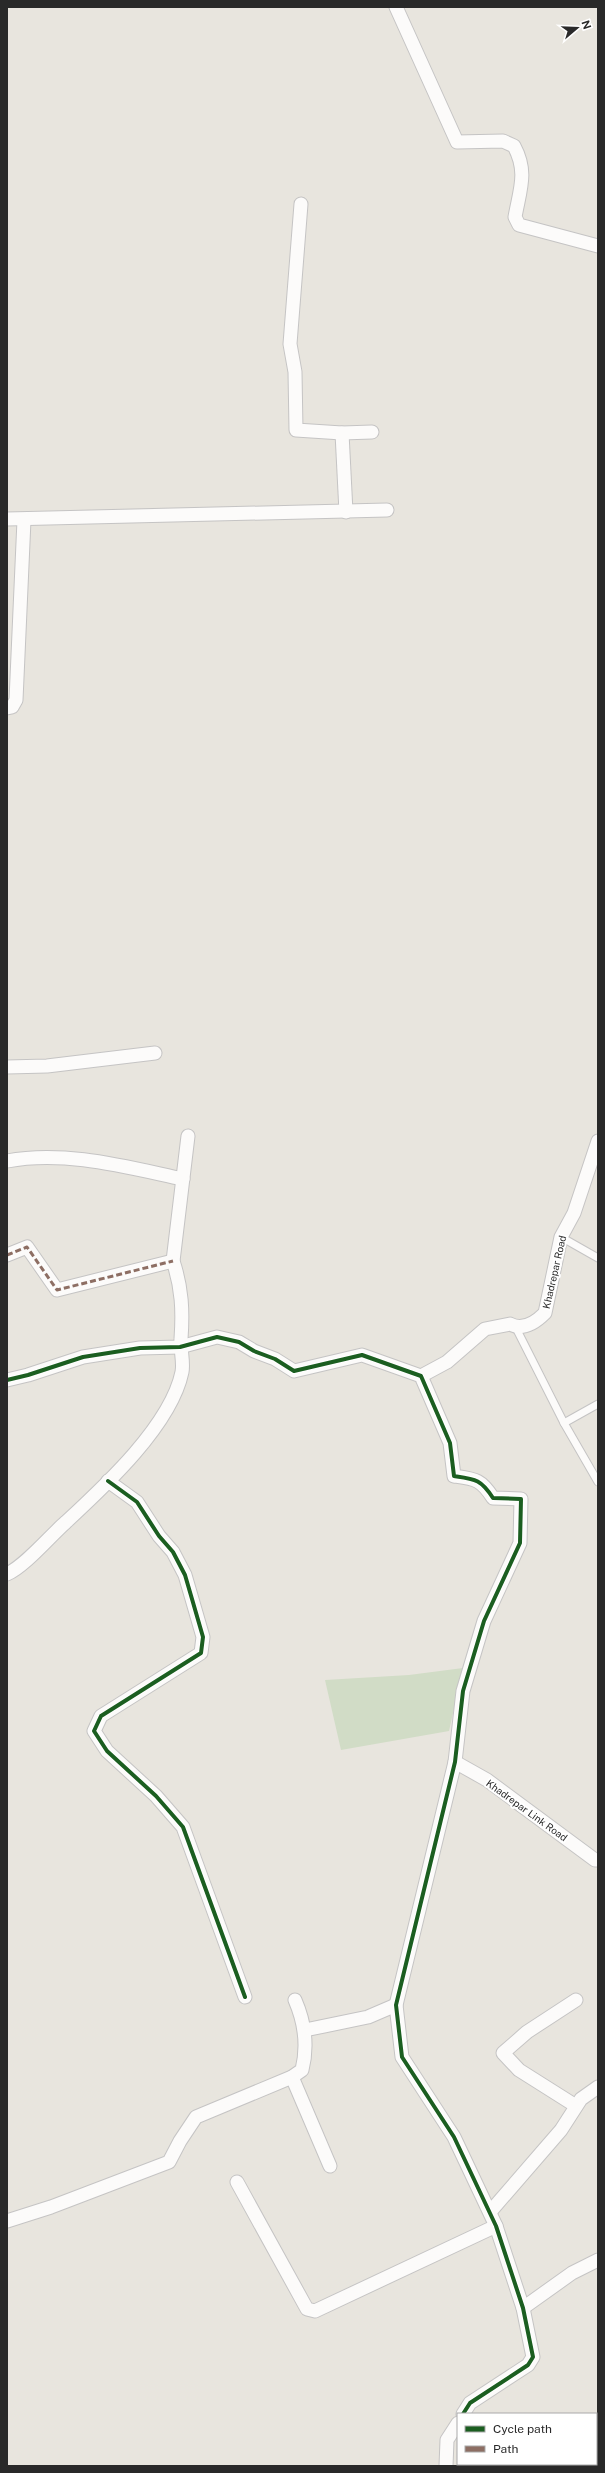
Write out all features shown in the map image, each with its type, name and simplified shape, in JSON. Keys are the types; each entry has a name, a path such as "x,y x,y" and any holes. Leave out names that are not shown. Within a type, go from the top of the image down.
{"street":[{"path":"396,7 457,142 503,141 514,146 520,158 523,175 514,217 519,225 598,246"},
{"path":"301,204 290,344 295,372 296,430 342,433 372,432"},
{"path":"342,433 346,512"},
{"path":"7,519 24,520 386,510"},
{"path":"7,708 12,707 16,700 24,520"},
{"path":"7,1067 47,1066 155,1053"},
{"path":"7,1574 18,1566 108,1481 140,1446 168,1406 182,1371 180,1347 183,1306 179,1279 174,1261 188,1136"},
{"name":"Khadrepar Road","path":"421,1376 447,1362 485,1329 510,1324 524,1327 537,1321 545,1313 561,1236 574,1213 598,1141"},
{"path":"7,1161 22,1158 71,1158 183,1179"},
{"path":"7,1255 27,1247 57,1290 174,1261"},
{"path":"7,1380 28,1375 83,1357 140,1348 180,1347 217,1336 239,1342 254,1351 275,1359 294,1371 327,1365 362,1355 421,1376 450,1443 454,1476 474,1478 483,1483 493,1498 519,1499 522,1502 520,1543 484,1620 463,1691 455,1762 396,2005 402,2057 454,2137 490,2212 523,2308 533,2357 528,2365 470,2403 464,2413"},
{"path":"108,1481 137,1502 159,1536 173,1552 185,1574 202,1636 200,1653 101,1716 94,1731 106,1751 156,1796 183,1827 245,1997"},
{"name":"Khadrepar Link Road","path":"455,1762 487,1780 595,1860 598,1860"},
{"path":"7,2221 169,2162 180,2141 196,2117 292,2077 302,2070 305,2057 305,2030 295,2000"},
{"path":"576,2000 527,2032 503,2052 519,2070 576,2106"},
{"path":"305,2030 368,2017 396,2005"},
{"path":"292,2077 330,2166"},
{"path":"490,2212 561,2130 574,2113 576,2106 581,2099 598,2088"},
{"path":"238,2182 307,2309 315,2311 496,2226"},
{"path":"523,2308 572,2273 598,2260"},
{"path":"446,2466 447,2440 457,2425"}],"lane":[{"path":"561,1236 598,1258"},
{"path":"514,1326 564,1423 598,1482"},
{"path":"564,1423 598,1404"}],"green space":[{"path":"463,1668 449,1731 341,1750 325,1680 409,1675"}],"marked path":[{"path":"7,1255 27,1247 57,1290 173,1261"}],"cycle path":[{"path":"7,1380 28,1375 83,1357 140,1348 180,1347 217,1337 239,1342 254,1351 275,1359 294,1371 362,1355 421,1376 450,1443 454,1476 472,1479 481,1483 493,1498 521,1499 520,1543 484,1621 463,1691 455,1762 396,2005 402,2057 454,2137 496,2226 523,2308 533,2357 528,2365 470,2403 464,2413"},
{"path":"108,1481 137,1502 159,1536 173,1552 185,1575 203,1637 201,1653 101,1716 94,1731 107,1751 156,1796 183,1827 245,1997"}]}
